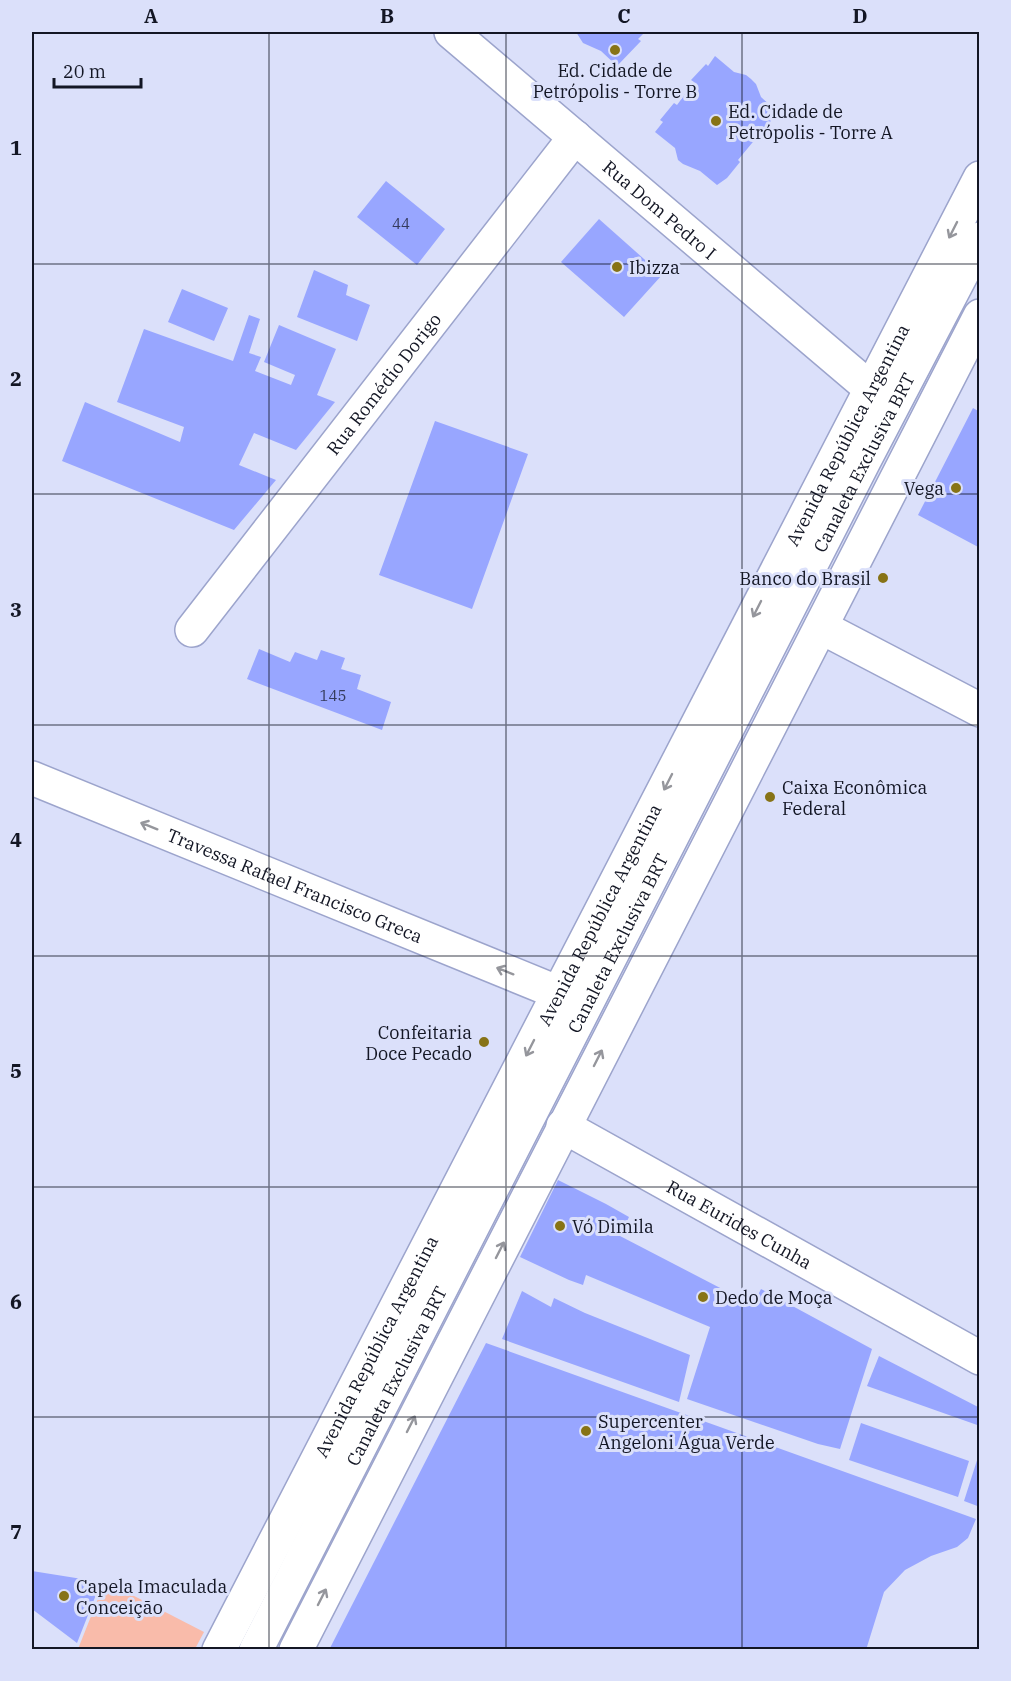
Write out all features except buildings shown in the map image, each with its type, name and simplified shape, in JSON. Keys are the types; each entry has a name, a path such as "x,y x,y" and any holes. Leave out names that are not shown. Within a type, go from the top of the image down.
{"street":[{"name":"Rua Dom Pedro I","path":"451,32 871,389"},
{"name":"Rua Romédio Dorigo","path":"192,630 575,137"},
{"name":"Avenida República Argentina","path":"219,1650 980,178"},
{"name":"Canaleta Exclusiva BRT","path":"256,1650 859,469 980,239"},
{"path":"296,1650 980,316"},
{"path":"821,627 980,710"},
{"name":"Travessa Rafael Francisco Greca","path":"32,778 559,993"},
{"name":"Rua Eurides Cunha","path":"563,1126 980,1358"}],"shaded area":[{"path":"105,1581 204,1632 195,1649 78,1649"}],"place":[{"name":"Ed. Cidade de Petrópolis - Torre B","path":"615,50"},
{"name":"Ed. Cidade de Petrópolis - Torre A","path":"716,121"},
{"name":"Ibizza","path":"617,267"},
{"name":"Vega","path":"956,488"},
{"name":"Banco do Brasil","path":"883,578"},
{"name":"Caixa Econômica Federal","path":"770,797"},
{"name":"Confeitaria Doce Pecado","path":"484,1042"},
{"name":"Vó Dimila","path":"560,1226"},
{"name":"Dedo de Moça","path":"703,1297"},
{"name":"Supercenter Angeloni Água Verde","path":"586,1431"},
{"name":"Capela Imaculada Conceição","path":"64,1596"}]}
